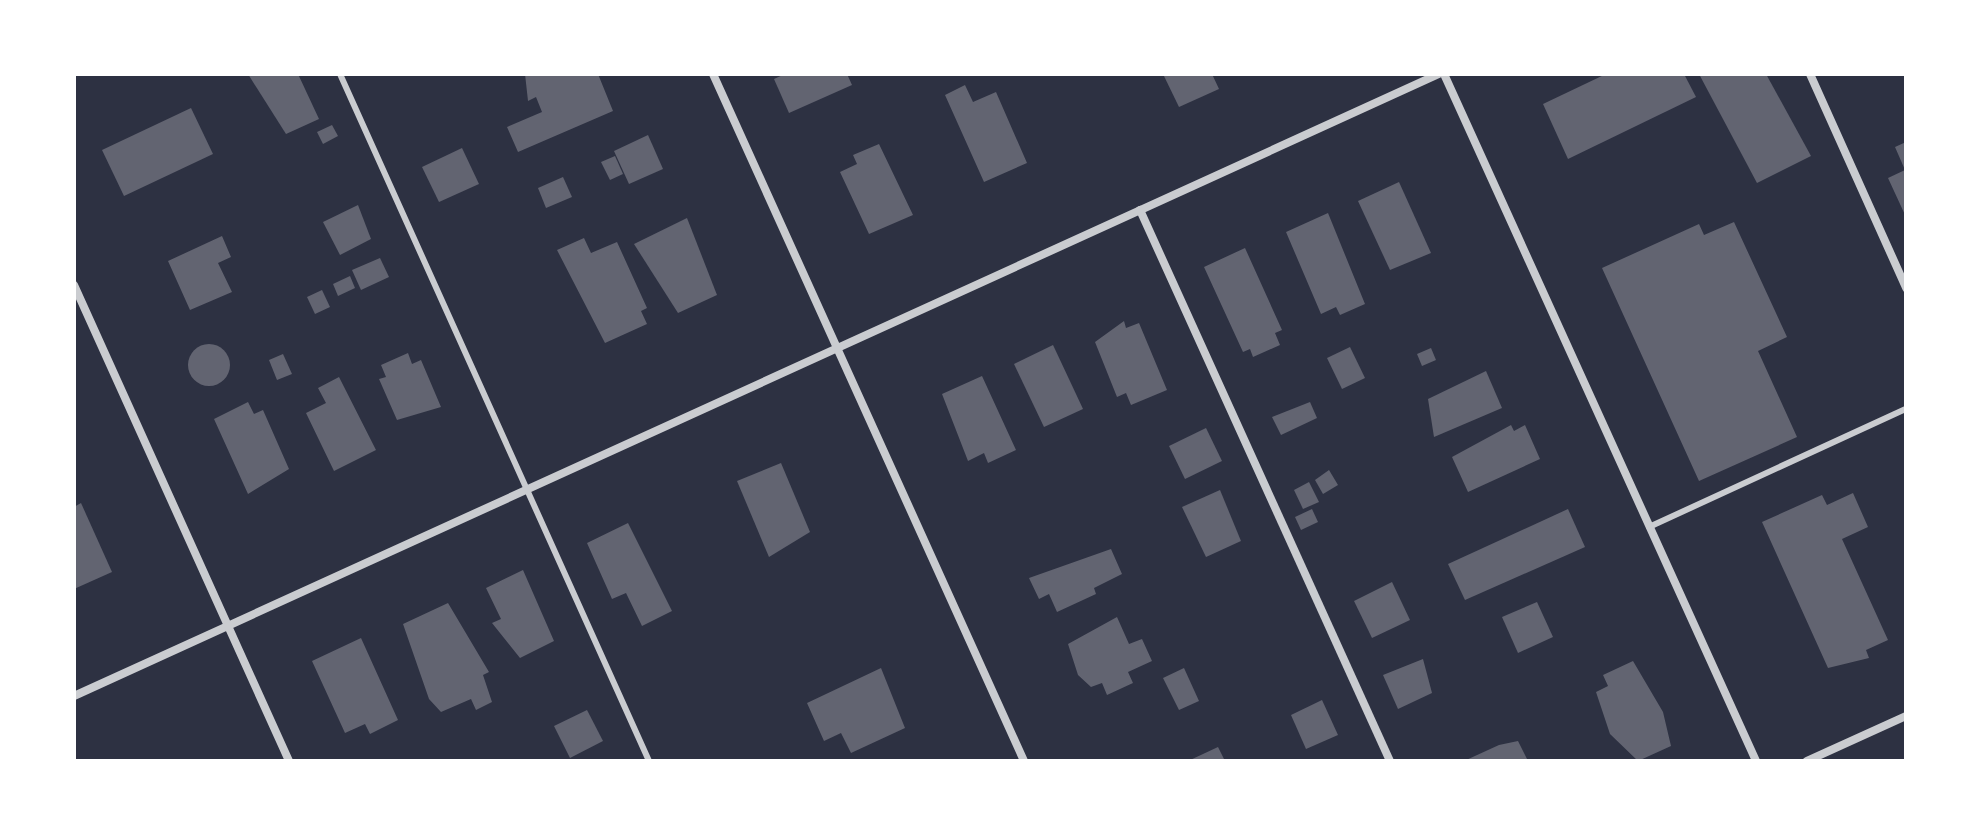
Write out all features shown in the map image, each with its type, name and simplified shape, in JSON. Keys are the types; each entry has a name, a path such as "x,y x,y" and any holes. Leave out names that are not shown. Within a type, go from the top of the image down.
{"street":[{"path":"713,74 1024,761"},
{"path":"74,696 1442,74 1756,761"},
{"path":"1810,74 1906,288"},
{"path":"1140,210 1390,761"},
{"path":"74,285 289,761"},
{"path":"1807,761 1906,716"}],"lane":[{"path":"340,74 649,761"},
{"path":"1649,527 1906,409"}],"building":[{"path":"248,74 298,74 319,119 286,134"},
{"path":"525,74 598,74 613,111 518,152 507,127 542,112 536,97 528,101"},
{"path":"785,74 847,74 852,85 789,113 774,79"},
{"path":"1163,74 1212,74 1219,89 1179,107"},
{"path":"1606,74 1684,74 1696,97 1568,159 1543,104"},
{"path":"1699,74 1766,74 1811,156 1757,183"},
{"path":"965,85 973,102 996,92 1027,163 984,182 945,95"},
{"path":"191,108 213,154 124,196 102,150"},
{"path":"332,125 338,136 323,144 317,132"},
{"path":"648,135 663,169 629,184 614,151"},
{"path":"1906,142 1906,217 1888,178 1905,170 1895,147"},
{"path":"879,144 913,215 869,234 840,172 857,164 853,155"},
{"path":"462,148 479,184 439,202 422,167"},
{"path":"615,156 623,174 610,180 601,162"},
{"path":"563,177 572,197 546,208 538,188"},
{"path":"1399,182 1431,253 1390,270 1358,201"},
{"path":"358,205 371,239 340,255 323,222"},
{"path":"1328,213 1365,304 1340,315 1336,307 1321,314 1286,232"},
{"path":"687,218 717,295 678,313 634,244"},
{"path":"1734,222 1787,337 1758,351 1797,437 1699,481 1602,268 1699,224 1704,235"},
{"path":"222,236 231,257 218,263 232,292 190,310 168,261"},
{"path":"584,238 591,253 617,242 647,308 641,311 647,324 605,343 557,250"},
{"path":"1245,248 1282,330 1275,333 1280,345 1253,357 1250,349 1243,352 1204,267"},
{"path":"380,258 389,277 361,290 352,270"},
{"path":"350,276 355,288 338,296 333,284"},
{"path":"322,290 330,307 315,314 307,297"},
{"path":"1124,321 1126,328 1139,323 1167,390 1131,405 1126,393 1117,397 1095,342"},
{"path":"209,344 224,350 230,365 224,380 209,386 194,380 188,365 194,350"},
{"path":"1053,345 1083,409 1044,427 1014,364"},
{"path":"1350,347 1365,378 1342,389 1327,358"},
{"path":"1431,348 1436,360 1422,366 1417,354"},
{"path":"408,353 412,364 421,360 441,407 397,420 379,379 386,377 381,365"},
{"path":"283,354 292,374 277,380 269,360"},
{"path":"1486,371 1502,408 1434,437 1428,399"},
{"path":"982,376 1016,450 988,463 984,453 968,461 942,394"},
{"path":"339,377 376,450 334,471 306,413 326,403 318,388"},
{"path":"248,402 254,414 263,410 289,469 248,494 214,419"},
{"path":"1310,402 1317,418 1281,435 1272,417"},
{"path":"1511,425 1514,431 1525,425 1540,459 1468,492 1452,457"},
{"path":"1206,428 1222,461 1185,479 1169,446"},
{"path":"781,463 810,532 769,557 737,481"},
{"path":"1329,470 1338,485 1323,494 1315,480"},
{"path":"1309,482 1319,502 1303,509 1294,490"},
{"path":"1220,490 1241,541 1206,557 1182,507"},
{"path":"1853,493 1868,527 1842,539 1888,640 1866,650 1869,658 1828,668 1762,522 1822,495 1827,505"},
{"path":"81,503 112,572 74,589 74,507"},
{"path":"1312,509 1318,522 1301,530 1295,517"},
{"path":"1568,509 1585,547 1465,600 1448,564"},
{"path":"628,523 672,611 642,626 626,593 612,599 587,543"},
{"path":"1111,549 1122,574 1094,588 1096,594 1057,612 1049,594 1039,599 1029,578"},
{"path":"523,570 554,641 520,658 492,623 501,619 486,588"},
{"path":"1392,582 1410,620 1372,638 1354,601"},
{"path":"1537,602 1553,637 1518,653 1502,617"},
{"path":"448,603 489,672 483,675 492,702 476,710 471,699 441,712 429,699 403,624"},
{"path":"1117,617 1129,644 1142,639 1152,661 1128,672 1133,683 1107,695 1102,683 1091,687 1078,675 1068,644"},
{"path":"361,638 398,720 370,734 365,724 345,733 312,661"},
{"path":"1423,659 1432,693 1398,709 1383,675"},
{"path":"1633,661 1663,712 1671,746 1638,761 1610,734 1596,692 1608,686 1603,675"},
{"path":"881,668 905,728 851,753 841,733 824,741 807,703"},
{"path":"1184,668 1199,701 1179,710 1163,678"},
{"path":"1322,700 1338,735 1306,749 1291,715"},
{"path":"587,710 603,741 570,758 554,726"},
{"path":"1518,741 1528,761 1464,761 1499,745"},
{"path":"1218,747 1225,761 1188,761"}]}
